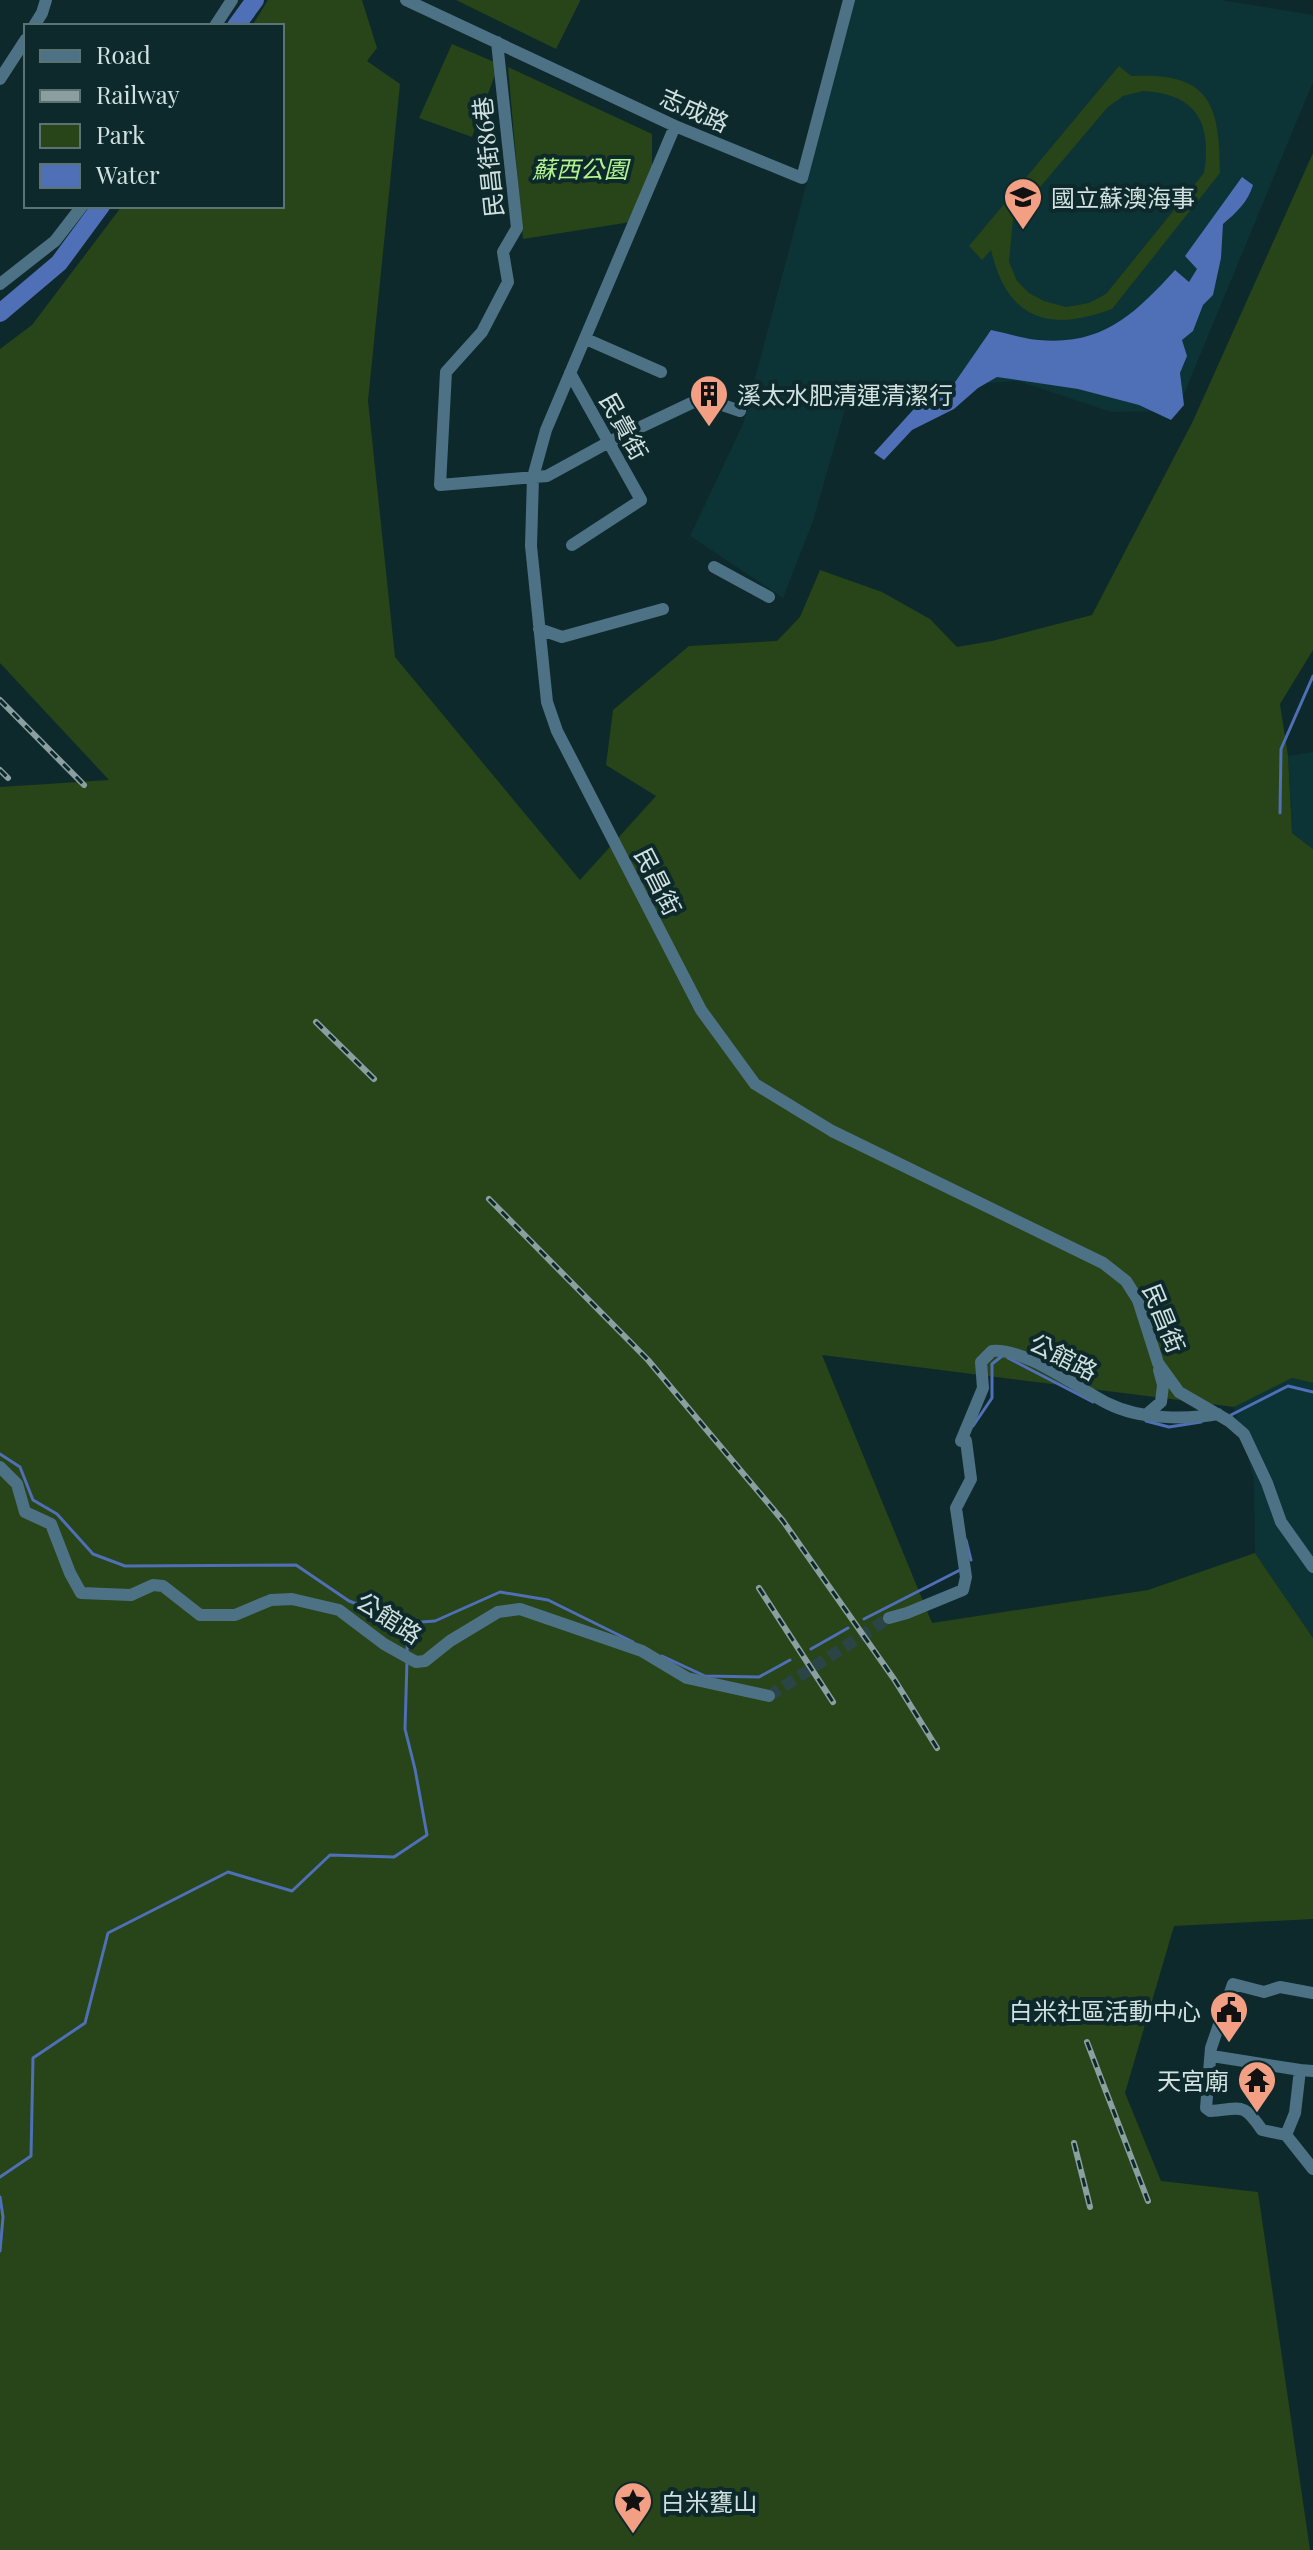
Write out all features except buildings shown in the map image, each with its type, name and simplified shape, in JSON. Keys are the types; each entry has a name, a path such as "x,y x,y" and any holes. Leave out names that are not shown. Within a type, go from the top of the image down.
{"street":[{"path":"35,24 46,0"},
{"path":"216,24 232,0"},
{"name":"志成路","path":"406,0 675,126 802,178 849,0"},
{"path":"0,79 24,42"},
{"name":"民昌街86巷","path":"497,42 517,228 503,252 508,282 482,332 446,372 440,485 533,477"},
{"name":"民昌街","path":"675,126 546,430 533,477 531,546 547,702 557,731 701,1010 755,1084 832,1131 1103,1263 1126,1281 1138,1300 1158,1363 1179,1392 1218,1414"},
{"path":"0,284 55,241 80,208"},
{"path":"586,339 661,372"},
{"name":"民貴街","path":"570,373 641,500 572,545"},
{"path":"533,477 547,476 609,442 702,398 740,411"},
{"path":"714,567 769,597"},
{"path":"539,629 562,637 663,609"},
{"name":"公館路","path":"889,1618 963,1590 966,1577 956,1508 971,1479 966,1441 961,1441 983,1388 981,1362 992,1351 1013,1354 1048,1368 1112,1406 1153,1417 1218,1414"},
{"path":"1147,1414 1161,1402 1163,1385 1158,1363"},
{"path":"1218,1414 1244,1434 1281,1522 1313,1567"},
{"name":"公館路","path":"0,1467 17,1484 25,1512 51,1524 81,1593 131,1595 153,1585 163,1586 200,1615 235,1615 271,1600 292,1599 339,1610 384,1644 416,1662 425,1661 450,1641 498,1612 520,1609 642,1651 687,1678 769,1696"},
{"path":"1313,1993 1280,1987 1264,1992 1233,1984 1211,2048 1205,2094 1206,2108 1216,2111 1239,2107 1248,2111 1262,2130 1286,2135 1313,2169"},
{"path":"1212,2056 1307,2070 1286,2135"}],"shaded area":[{"name":"國立蘇澳海事","path":"855,0 1221,0 1313,15 1313,82 1177,411 1111,412 1018,381 945,386 846,406 813,521 783,598 690,536 743,424"},
{"path":"1313,752 1313,849 1292,833 1288,756"},
{"path":"1292,1378 1313,1383 1313,1638 1255,1553 1254,1480 1234,1407"}],"green space":[{"path":"268,0 362,0 377,48 367,61 400,84 368,401 395,657 580,880 656,796 606,765 613,710 689,646 777,641 800,617 820,570 882,592 930,619 957,647 1092,615 1193,421 1313,153 1313,650 1280,704 1288,756 1292,833 1313,849 1313,1383 1292,1378 1234,1407 822,1355 932,1623 1148,1590 1255,1553 1313,1638 1313,1919 1174,1926 1125,2093 1161,2181 1258,2192 1310,2550 0,2550 0,787 109,780 0,663 0,349 32,325 120,208 284,208 284,24 253,24"},
{"path":"456,0 580,0 580,1 556,49"},
{"path":"452,44 499,64 472,137 419,118"},
{"path":"1119,66 1131,76 1177,79 1193,86 1204,96 1217,127 1220,173 1112,309 1068,320 1034,314 1019,305 1008,292 991,250 982,260 969,246","holes":["1143,91 1176,98 1197,114 1205,140 1204,173 1106,294 1089,303 1066,307 1029,293 1017,281 1009,262 1013,219 1107,108 1123,96"]},
{"name":"蘇西公園","path":"508,67 652,134 652,172 631,222 523,239"}],"water":[{"path":"1242,177 1253,185 1245,202 1223,224 1221,258 1213,295 1203,305 1193,331 1182,340 1187,356 1180,373 1184,405 1171,420 1139,405 1078,389 997,377 978,388 954,409 912,430 884,460 874,453 932,389 951,388 991,330 1039,340 1081,338 1116,324 1146,300 1175,270 1189,282 1197,269 1185,256"}],"waterway":[{"path":"237,24 255,0"},
{"path":"0,313 59,263 100,208"},
{"path":"1280,813 1281,749 1313,676"},
{"path":"973,1426 992,1398 992,1364 1002,1356"},
{"path":"1008,1358 1093,1402"},
{"path":"1231,1415 1288,1386 1313,1392"},
{"path":"1146,1421 1169,1427 1201,1422"},
{"path":"0,1454 20,1467 33,1500 57,1514 93,1554 125,1566 296,1565 349,1601 407,1623"},
{"path":"966,1540 971,1560"},
{"path":"864,1619 960,1570"},
{"path":"407,1653 408,1623 435,1621 500,1592 548,1600 633,1642"},
{"path":"811,1649 848,1628"},
{"path":"662,1656 705,1676 759,1677 790,1660"},
{"path":"0,2177 31,2156 33,2058 85,2023 108,1933 228,1872 292,1891 330,1855 394,1857 427,1835 405,1729 407,1661"},
{"path":"0,2197 3,2217 0,2251"}],"tunnel":[{"path":"769,1696 889,1618"}],"railway":[{"path":"0,700 84,785"},
{"path":"0,770 8,778"},
{"path":"316,1022 374,1079"},
{"path":"489,1199 648,1360 783,1521 894,1679 937,1748"},
{"path":"759,1588 833,1702"},
{"path":"1087,2042 1148,2201"},
{"path":"1074,2143 1090,2207"}],"place":[{"name":"國立蘇澳海事","path":"1023,231"},
{"name":"溪太水肥清運清潔行","path":"709,428"},
{"name":"白米社區活動中心","path":"1229,2044"},
{"name":"天宮廟","path":"1257,2114"},
{"name":"白米甕山","path":"633,2535"}]}
